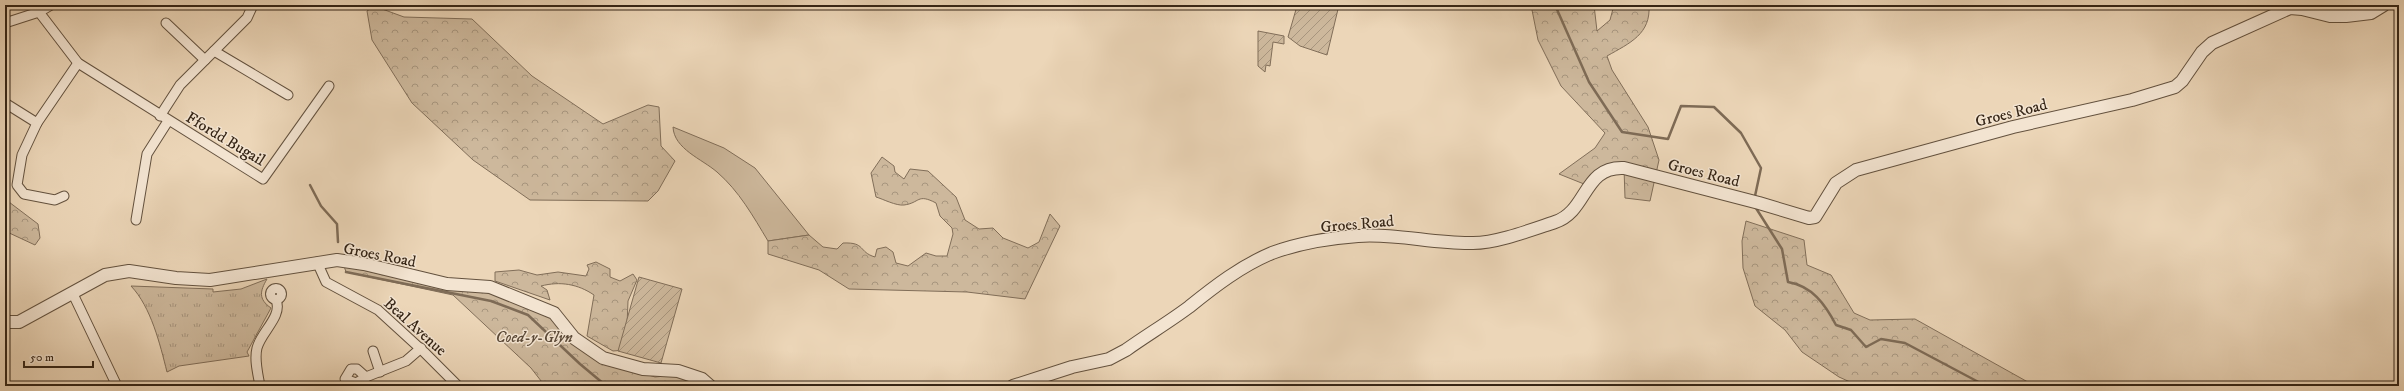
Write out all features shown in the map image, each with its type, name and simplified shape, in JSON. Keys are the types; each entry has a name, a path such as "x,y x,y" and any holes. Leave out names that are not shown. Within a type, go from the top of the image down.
{"street":[{"path":"5,23 51,5"},
{"name":"Ffordd Bugail","path":"164,118 180,85 247,18 253,5"},
{"name":"Groes Road","path":"1013,386 1072,367 1109,359 1126,350 1237,271 1273,253 1298,246 1376,235 1473,243 1491,241 1564,219 1575,208 1594,180 1604,171 1613,168 1624,168 1741,198 1809,218 1815,217 1836,183 1856,170 2013,128 2132,100 2175,87 2182,81 2202,52 2212,43 2290,8 2330,16 2346,16 2371,13 2384,5"},
{"name":"Ffordd Bugail","path":"38,9 78,63 263,179 329,86"},
{"path":"166,24 205,60"},
{"path":"168,39 175,32"},
{"path":"214,51 288,96"},
{"path":"64,196 55,200 24,194 18,185 22,155 37,124 78,63"},
{"path":"5,103 37,124"},
{"path":"136,220 147,154 164,118"},
{"name":"Groes Road","path":"5,322 19,322 73,294 105,275 129,272 176,278 210,280 336,260 364,264 447,284 490,287 554,313 574,338 603,358 643,369 678,371 702,379 710,386"},
{"name":"Beal Avenue","path":"317,262 326,282 378,310 421,348 458,386"},
{"path":"73,294 117,386"},
{"path":"260,386 256,356 257,347 278,311 276,300"},
{"path":"366,377 406,361 421,348"},
{"path":"373,351 380,372"}],"green space":[{"path":"1339,5 1327,55 1300,46 1288,37 1297,6"},
{"path":"1531,5 1594,5 1597,31 1610,20 1614,5 1649,5 1649,15 1643,30 1631,42 1607,56 1612,70 1648,127 1659,160 1650,201 1625,198 1624,168 1589,186 1559,174 1595,148 1605,133 1561,86 1538,40"},
{"path":"374,6 404,17 472,19 532,76 603,124 648,105 659,107 661,146 675,161 658,191 648,201 530,200 473,160 412,103 372,40 367,11"},
{"path":"1258,31 1284,36 1284,44 1273,42 1270,66 1266,65 1265,72 1258,66"},
{"path":"673,127 724,148 755,168 809,235 768,241 745,204 732,187 711,167 683,147 675,135"},
{"path":"882,157 894,166 895,172 904,179 910,169 928,171 956,197 965,220 979,229 993,228 1003,238 1028,248 1039,242 1050,214 1060,226 1025,299 967,292 849,289 819,270 768,254 768,241 809,235 823,247 837,249 843,243 850,243 859,246 866,253 875,257 877,249 886,247 893,252 896,263 908,266 926,253 936,256 947,256 953,234 952,228 940,216 936,203 930,200 922,199 909,204 901,205 876,197 871,173"},
{"path":"5,199 38,224 40,238 35,245 5,231"},
{"path":"1746,221 1804,240 1807,265 1831,275 1854,313 1870,320 1915,319 2035,386 1859,386 1839,377 1802,352 1785,330 1755,306 1743,268 1742,241"},
{"path":"596,262 610,269 610,277 620,281 633,274 637,280 628,301 626,350 613,351 587,336 594,295 588,291 569,284 548,284 541,286 547,290 550,300 495,281 495,272 519,270 537,275 558,272 586,276 589,269 587,265"},
{"name":"Coed-y-Glyn","path":"344,266 445,288 491,292 550,315 601,360 655,377 676,375 704,386 545,386 531,368 453,295 346,272"},
{"path":"639,277 682,289 661,363 618,351"},
{"path":"267,279 263,287 262,298 271,308 247,352 249,356 179,366 167,372 154,326 144,304 131,286 213,289 213,292 241,289"}],"waterway":[{"path":"1555,5 1589,82 1622,132 1668,139 1681,106 1714,107 1741,133 1761,168 1755,196"},
{"path":"310,185 321,206 337,224 338,242"},
{"path":"1754,205 1782,249 1788,282 1804,287 1817,297 1836,325 1851,330 1866,347 1881,339 1905,343 1986,386"},
{"path":"346,272 491,301 528,315 580,364 604,384 613,386"},
{"path":"684,386 688,384 690,386"}]}
